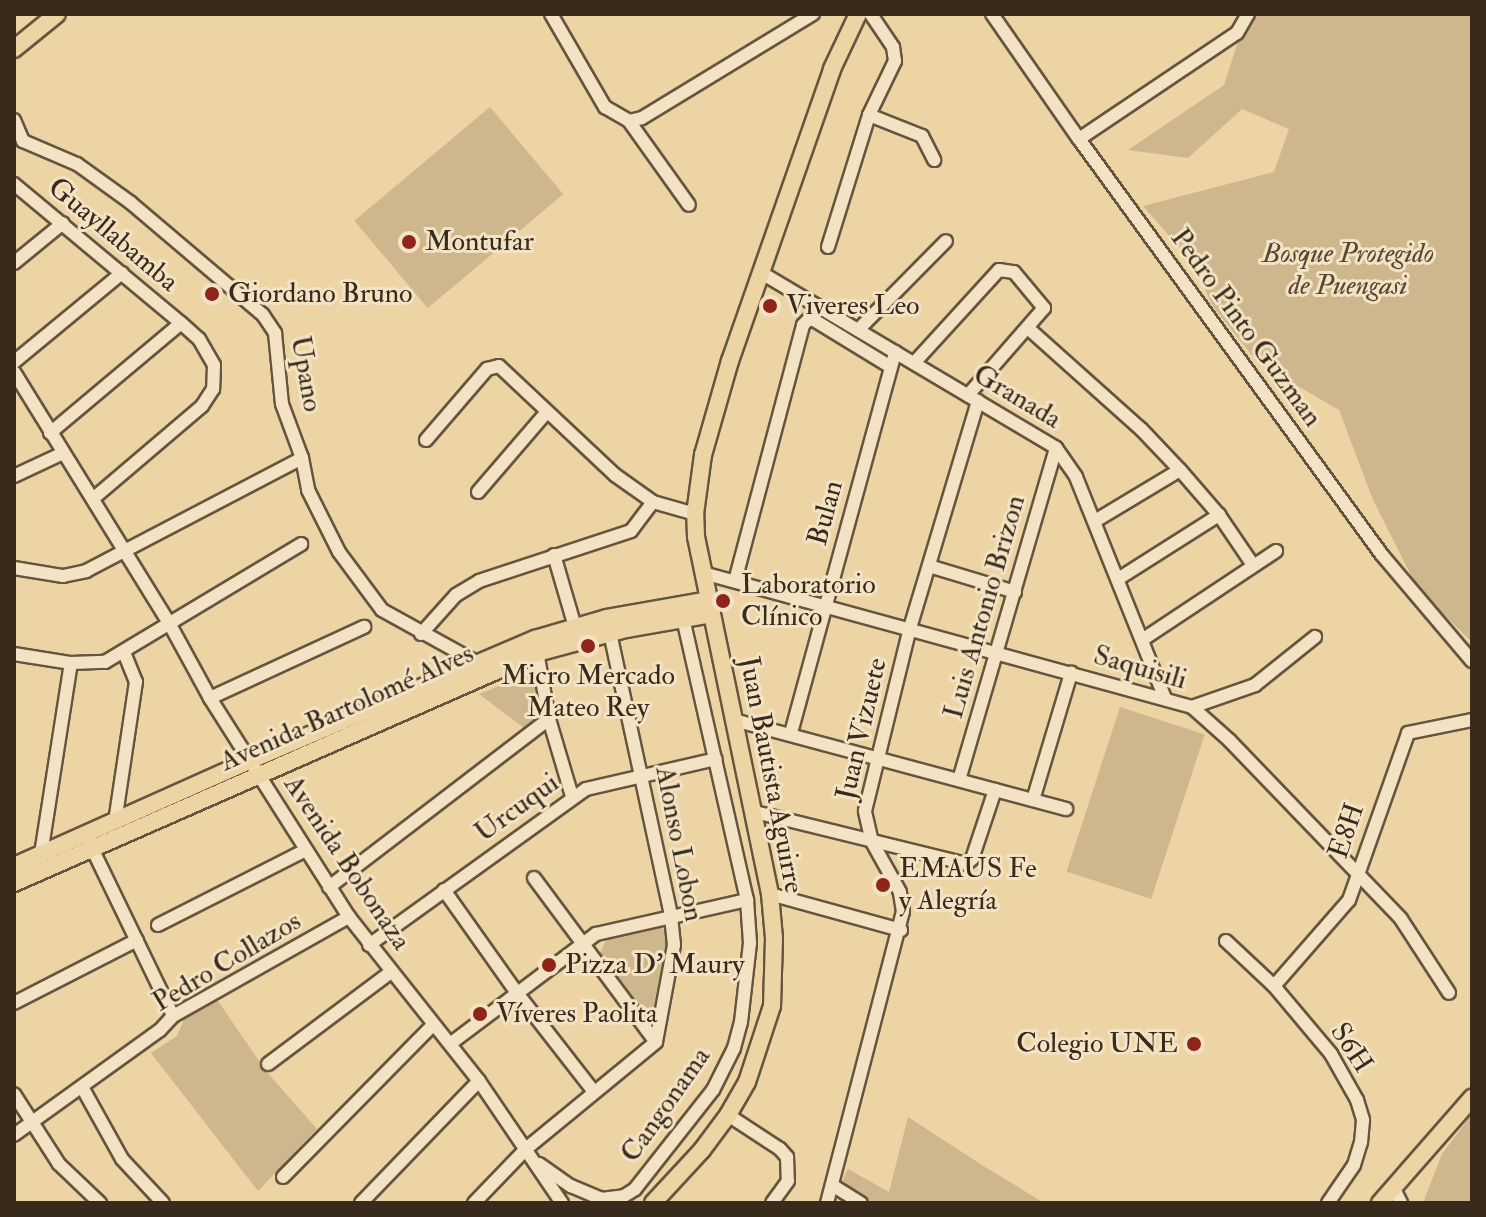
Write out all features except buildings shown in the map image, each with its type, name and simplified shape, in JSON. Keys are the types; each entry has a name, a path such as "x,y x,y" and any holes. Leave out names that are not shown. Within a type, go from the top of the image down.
{"main road":[{"path":"14,49 57,14"},
{"name":"Juan Bautista Aguirre","path":"653,1203 702,1150 728,1115 747,1082 772,1006 775,974 770,894 703,573 695,514 703,455 760,272 832,69 858,14"},
{"name":"Avenida Bartolomé Alves","path":"14,883 89,842 575,627 710,607"},
{"name":"Avenida Bartolomé Alves","path":"14,866 41,854 89,842 115,822 255,768 478,663 536,646 610,633 682,612"},
{"path":"1380,1203 1397,1196 1472,1098"}],"street":[{"path":"551,14 605,107 629,121 689,205"},
{"path":"629,121 642,118 813,14"},
{"path":"828,247 869,115 895,61 893,47 871,14"},
{"name":"Pedro Pinto Guzman","path":"992,14 1079,139 1382,555 1472,661"},
{"path":"1079,139 1237,33 1248,14"},
{"path":"869,115 922,136 934,160"},
{"path":"14,120 23,141 14,151"},
{"name":"Upano","path":"23,141 77,164 263,315 275,333 282,404 302,458 308,490 352,572 382,610 478,663"},
{"name":"Guayllabamba","path":"14,184 199,339 214,365 213,389 208,399 94,498"},
{"path":"14,263 63,223"},
{"path":"858,330 946,241"},
{"path":"914,363 999,270 1014,272 1044,308 973,398"},
{"name":"Granada","path":"760,272 1056,448 1076,477 1165,698"},
{"path":"14,362 122,273"},
{"path":"735,581 803,325 809,319 891,367"},
{"path":"50,433 181,323"},
{"path":"1029,329 1141,429 1180,470 1219,515 1253,565"},
{"name":"Bulan","path":"791,733 895,352"},
{"path":"426,440 487,369 499,366 599,463 653,502 695,514"},
{"name":"Avenida Bobonaza","path":"16,380 94,498 210,698 329,887 369,945 479,1081 562,1203"},
{"name":"Juan Vizuete","path":"827,1203 901,930 900,892 872,842 865,811 910,628 973,398"},
{"path":"478,492 546,413"},
{"name":"Luis Antonio Brizon","path":"959,780 1056,448"},
{"path":"14,476 63,453"},
{"path":"14,568 74,575 302,458"},
{"path":"1095,521 1180,470"},
{"path":"421,634 456,595 479,581 631,531 653,502"},
{"path":"1118,579 1219,515"},
{"path":"14,654 71,663 101,663 124,653 301,544"},
{"path":"1142,640 1276,551"},
{"path":"554,555 575,627"},
{"path":"929,566 1015,592"},
{"name":"Saquisili","path":"703,573 1192,707 1229,740 1356,876 1401,919 1449,993"},
{"name":"Cangonama","path":"530,1154 571,1186 601,1199 624,1196 635,1189 713,1090 734,1048 747,987 750,943 747,900 682,612"},
{"path":"210,698 364,627"},
{"name":"Alonso Lobon","path":"610,633 671,915 674,945 656,1042"},
{"path":"1192,707 1255,685 1315,637"},
{"path":"536,646 549,719 572,796"},
{"path":"115,822 136,682 124,653"},
{"path":"41,854 71,663"},
{"path":"1033,800 1071,673"},
{"path":"329,887 549,719"},
{"path":"734,720 1066,809"},
{"name":"E8H","path":"1274,986 1349,900 1408,733 1472,720"},
{"name":"Urcuqui","path":"369,945 572,796 602,783 716,759"},
{"path":"755,812 966,864 972,859 995,790"},
{"path":"89,842 173,1016"},
{"path":"158,925 306,850"},
{"path":"474,1203 594,1092 656,1042 534,878"},
{"path":"444,890 517,993 594,1092"},
{"path":"770,894 901,930"},
{"path":"450,1044 584,942 612,928 747,900"},
{"name":"Pedro Collazos","path":"14,1135 160,1030 173,1016 349,917"},
{"path":"14,1003 137,940"},
{"name":"S6H","path":"1226,941 1274,986 1331,1054 1363,1120 1354,1165 1328,1203"},
{"path":"268,1064 391,972"},
{"path":"283,1177 433,1025"},
{"path":"361,1203 479,1081"},
{"path":"82,1087 122,1159 163,1203"},
{"path":"14,1094 31,1125 59,1164 100,1203"},
{"path":"728,1115 780,1149 787,1157 788,1181 772,1203"},
{"path":"832,1185 861,1203"}],"green space":[{"name":"Bosque Protegido de Puengasi","path":"1247,14 1472,14 1472,642 1418,589 1373,500 1339,410 1258,363 1212,305 1194,264 1143,206 1274,172 1289,129 1242,109 1188,158 1128,150 1224,85"},
{"path":"490,107 563,194 428,308 354,221"},
{"path":"538,670 546,718 528,731 479,694"},
{"path":"1120,707 1205,735 1151,899 1067,872"},
{"path":"658,924 663,928 666,940 653,1031 600,953 607,938"},
{"path":"216,998 265,1070 317,1129 258,1191 151,1053 177,1036 186,1015"},
{"path":"1472,1114 1472,1203 1423,1203 1442,1154"},
{"path":"908,1117 1044,1203 871,1203 841,1184 848,1169 889,1192"}],"place":[{"name":"Montufar","path":"409,242"},
{"name":"Giordano Bruno","path":"212,294"},
{"name":"Viveres Leo","path":"770,306"},
{"name":"Laboratorio Clínico","path":"723,601"},
{"name":"Micro Mercado Mateo Rey","path":"588,646"},
{"name":"EMAUS Fe y Alegría","path":"883,885"},
{"name":"Pizza D' Maury","path":"549,965"},
{"name":"Víveres Paolita","path":"480,1014"},
{"name":"Colegio UNE","path":"1194,1044"}]}
